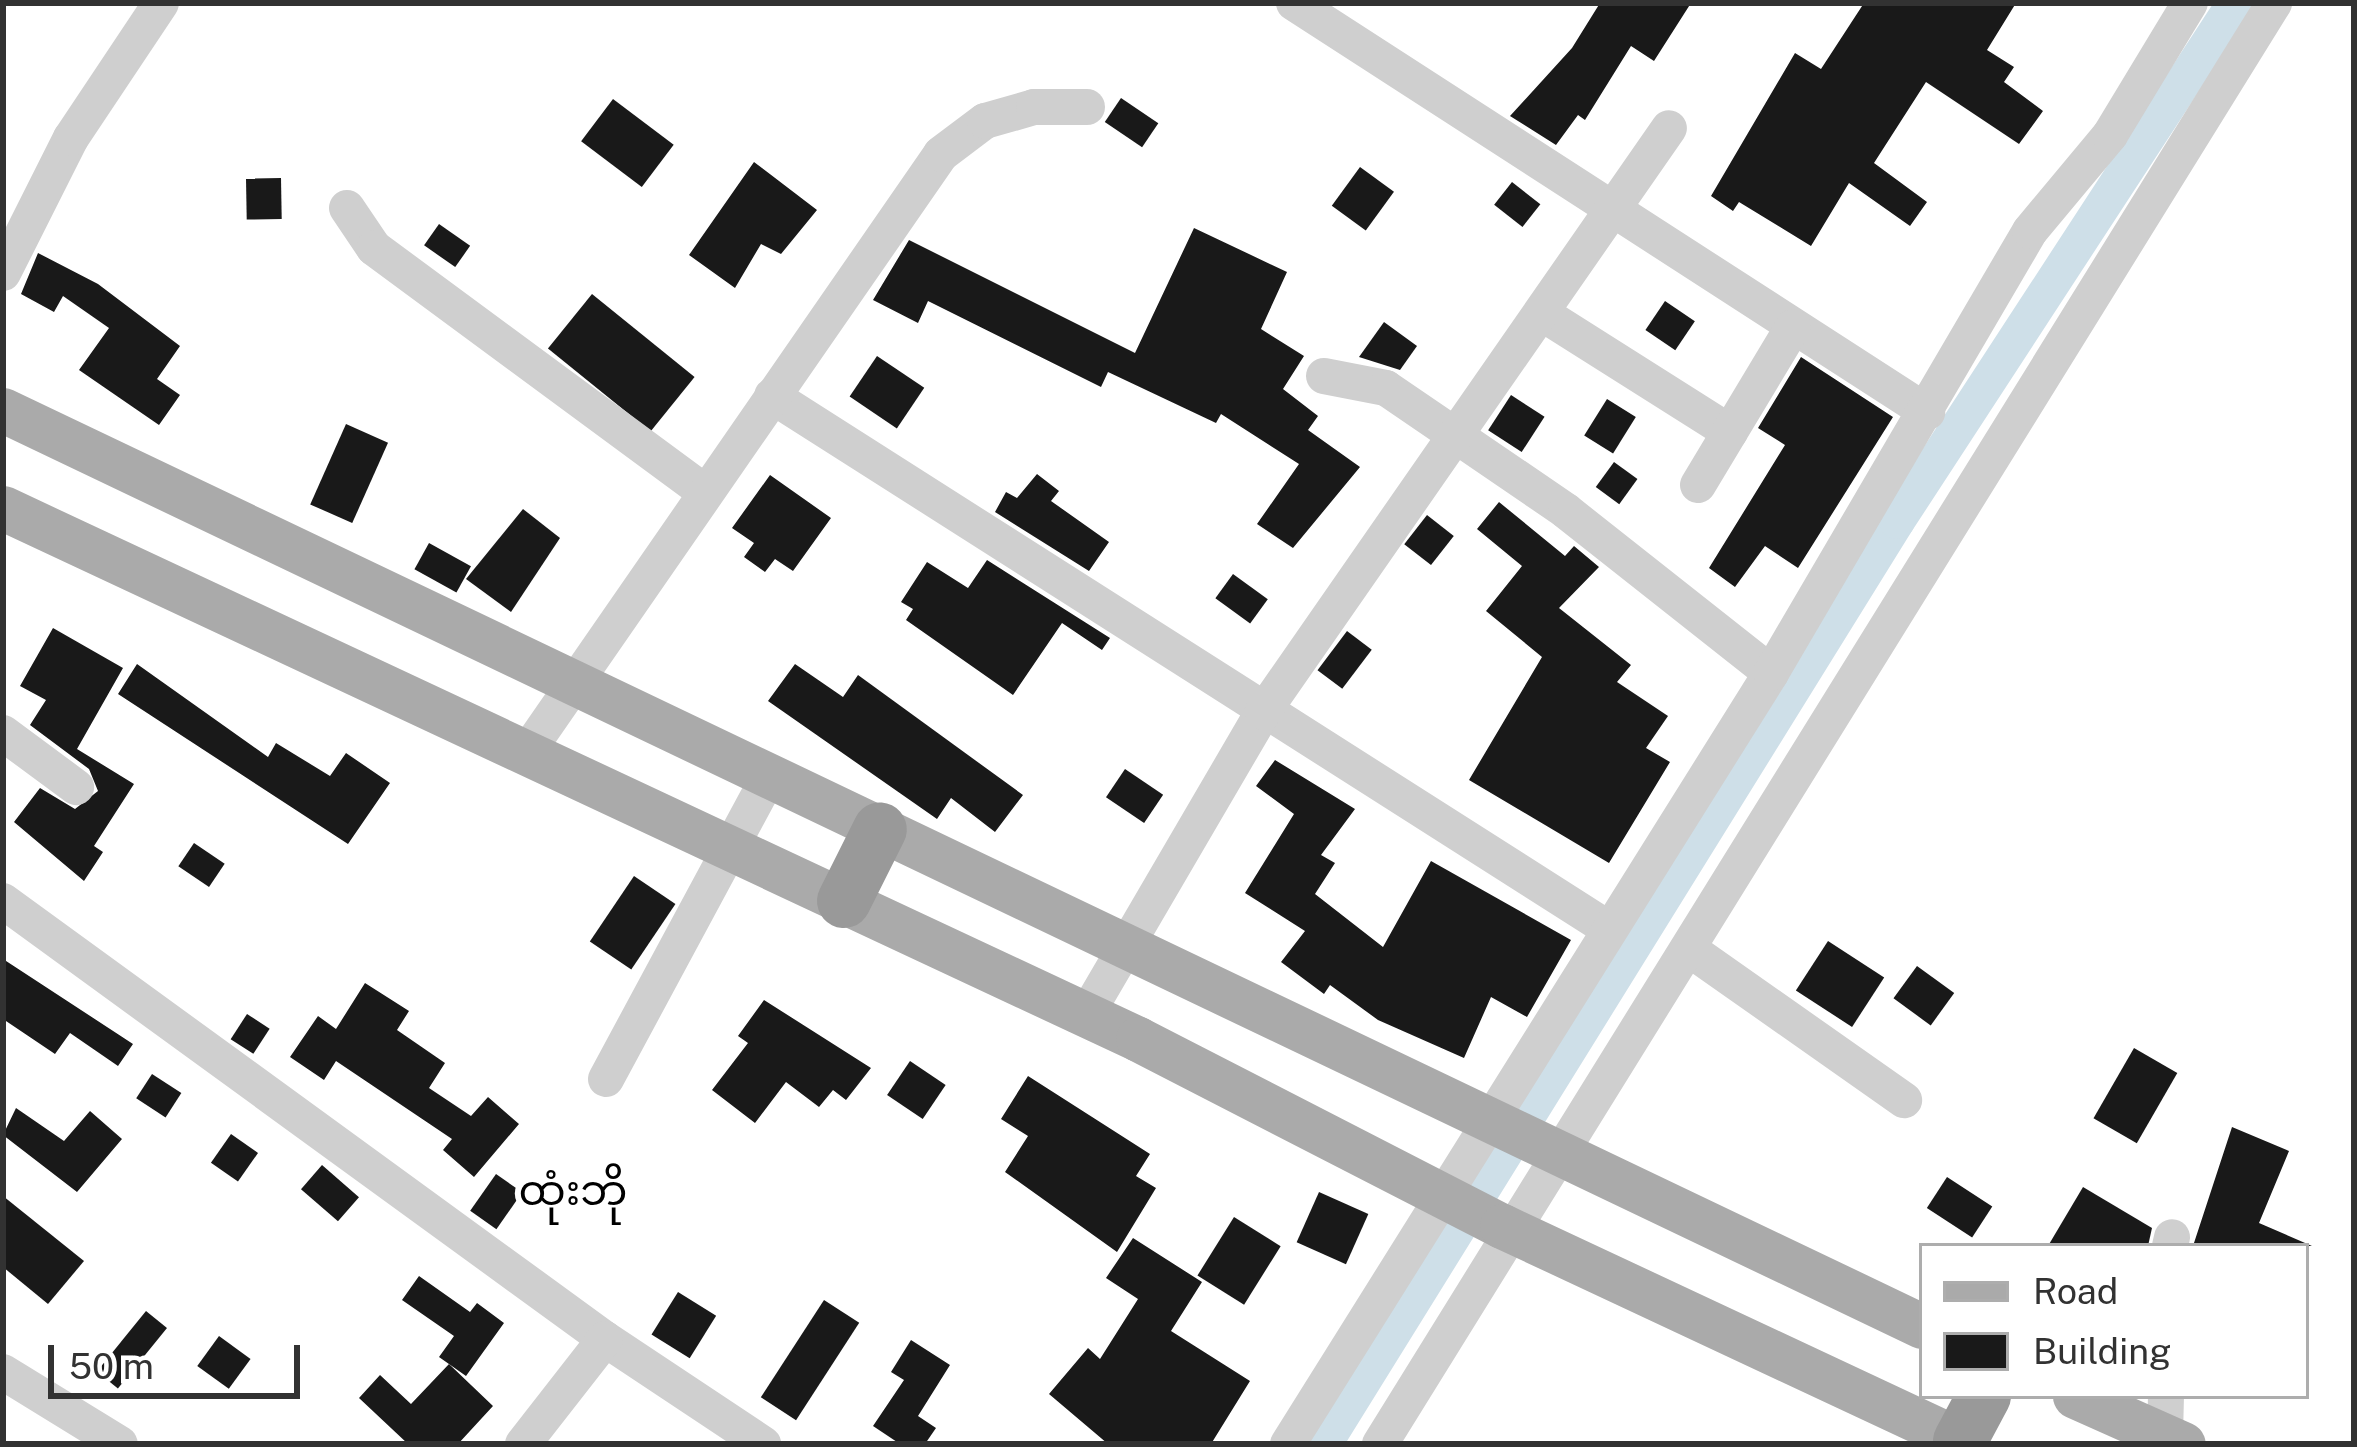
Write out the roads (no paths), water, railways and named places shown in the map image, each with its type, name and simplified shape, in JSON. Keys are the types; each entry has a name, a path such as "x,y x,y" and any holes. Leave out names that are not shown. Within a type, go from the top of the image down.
{"highway":[{"path":"844,901 880,829"}],"main road":[{"path":"3,410 1125,945 1525,1143 1919,1325"},
{"path":"3,508 1086,1015 1509,1229 1971,1427"},
{"path":"2084,1399 2171,1425"}],"street":[{"path":"3,273 71,138 161,3"},
{"path":"1294,3 1927,412"},
{"path":"1380,1444 1509,1229 1525,1143 1610,929 1772,673 2030,231 2110,135 2190,3"},
{"path":"1288,1444 1450,1201 1525,1143 1689,950 1944,525 2274,3"},
{"path":"527,752 571,681 958,137 1034,107 1087,107"},
{"path":"1086,1015 1263,712 1458,440 1669,128"},
{"path":"347,208 374,248 705,492"},
{"path":"1543,314 1730,432"},
{"path":"1698,485 1793,327"},
{"path":"1324,376 1386,388 1566,511 1772,673"},
{"path":"772,396 1610,929"},
{"path":"9,750 76,787"},
{"path":"606,1079 734,851 770,775"},
{"path":"3,901 605,1339 764,1444"},
{"path":"1689,950 1904,1100"},
{"path":"523,1444 605,1339"},
{"path":"3,1372 120,1444"}],"waterway":[{"path":"1324,1444 1897,521 2235,3"}],"district":[{"name":"ထုံးဘို","path":"573,1190"}]}
